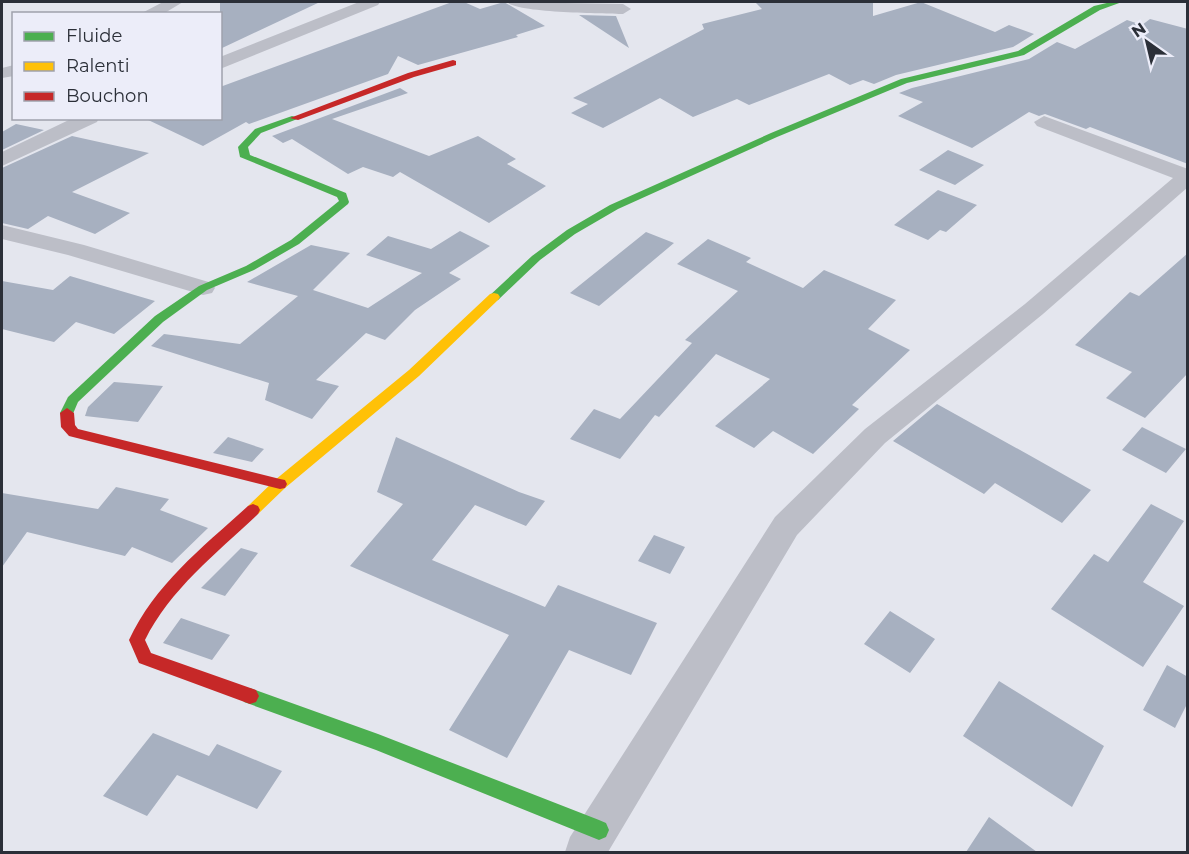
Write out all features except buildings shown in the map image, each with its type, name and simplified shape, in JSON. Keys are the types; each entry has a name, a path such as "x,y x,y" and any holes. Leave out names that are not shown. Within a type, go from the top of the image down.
{"street":[{"path":"152,12 175,2"},
{"path":"222,63 372,2"},
{"path":"515,2 558,7 622,9"},
{"path":"1044,122 1187,176 1035,309 875,436 786,526 592,841 378,742 145,658 137,640 144,621 160,601 280,484 414,373 536,258 571,232 614,207 774,135 904,81 1021,52 1098,8 1118,2"},
{"path":"280,484 74,433 68,427 66,415 73,400 159,319 203,288 243,272 295,242 344,202 342,195 245,156 243,147 258,131 411,75 453,63"},
{"path":"2,160 86,120"},
{"path":"2,232 76,250 203,288"}],"traffic: fast":[{"path":"494,297 536,258 571,232 614,207 774,135 904,81 1021,53 1097,8 1118,2"},
{"path":"67,413 73,400 159,319 203,288 250,268 295,242 344,202 342,195 245,157 243,147 258,131 295,118"},
{"path":"250,696 378,742 599,830"}],"traffic: slow":[{"path":"253,510 280,484 414,373 494,297"}],"traffic: jam":[{"path":"295,118 411,75 453,63"},
{"path":"67,413 68,427 74,433 280,484"},
{"path":"250,696 145,658 137,640 157,605 172,588 253,510"}]}
